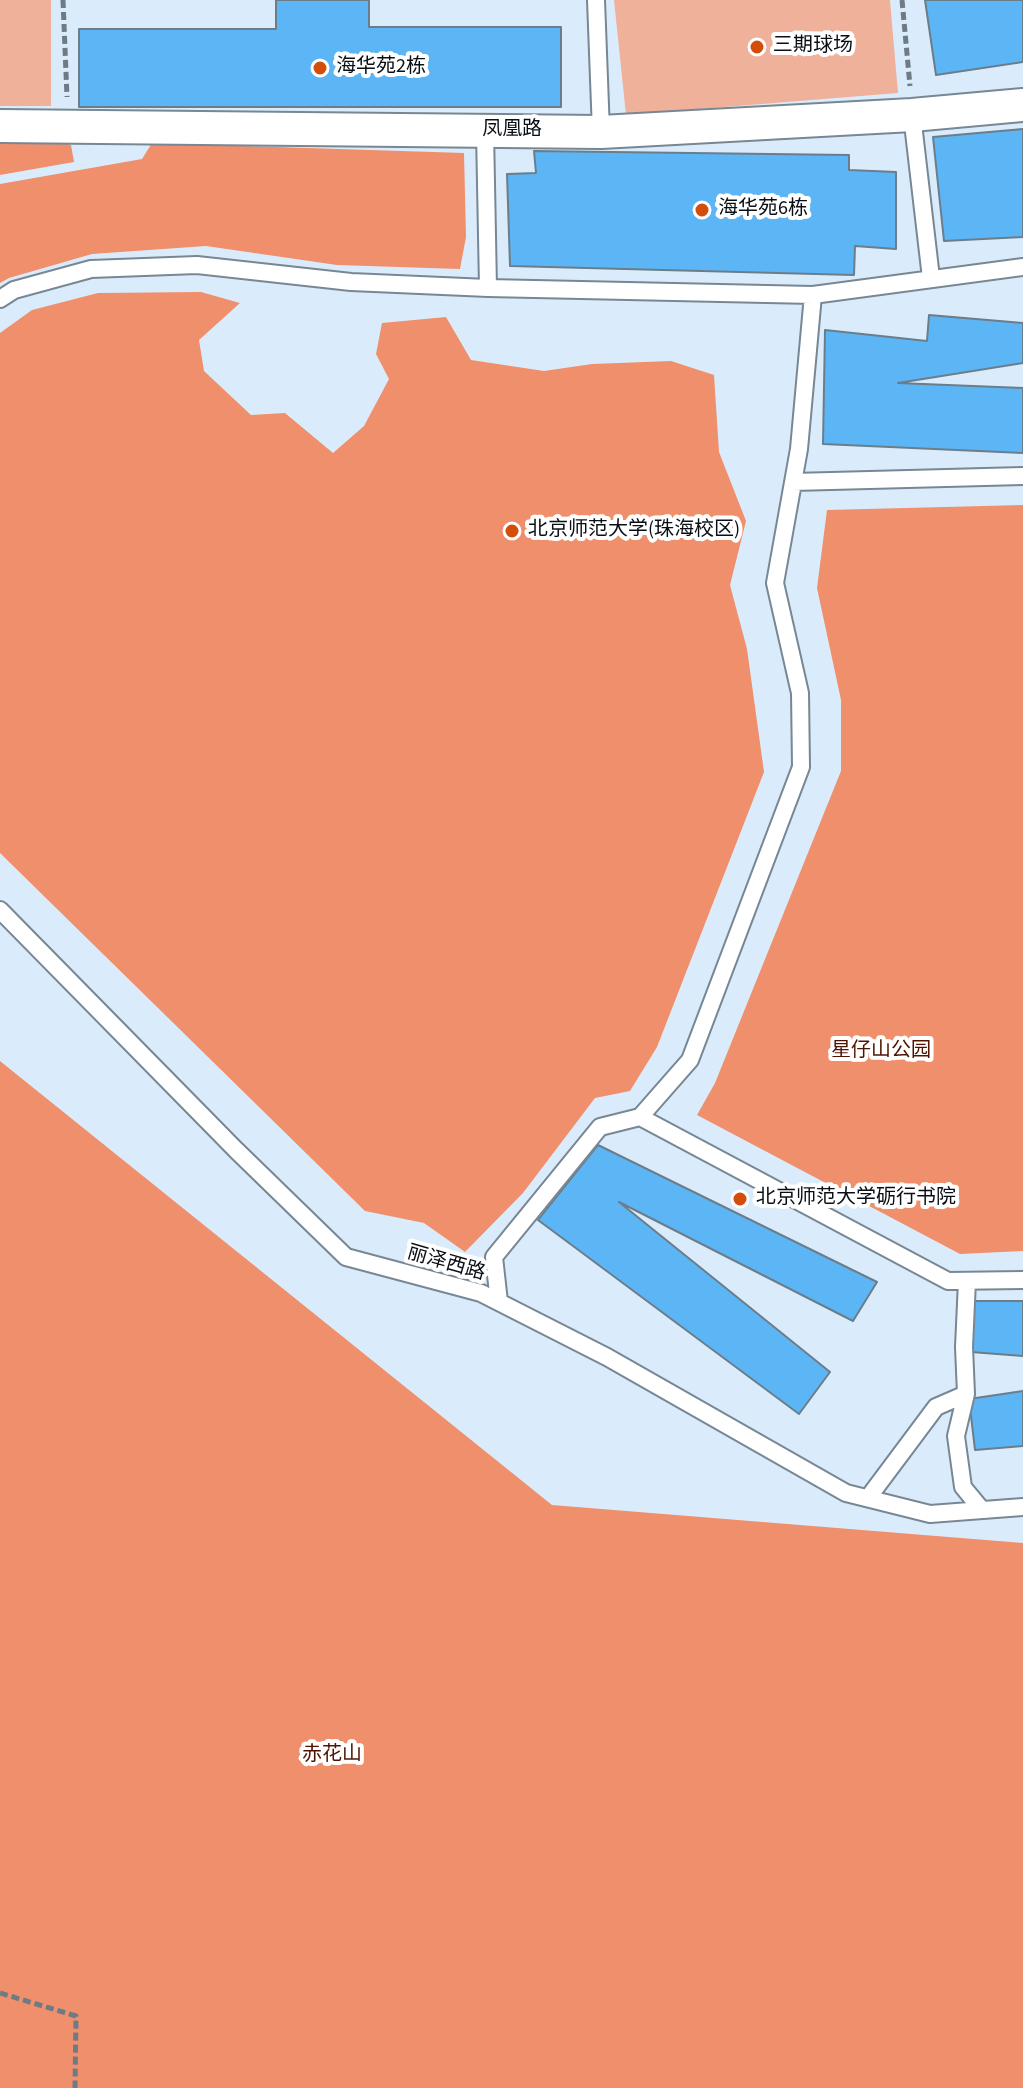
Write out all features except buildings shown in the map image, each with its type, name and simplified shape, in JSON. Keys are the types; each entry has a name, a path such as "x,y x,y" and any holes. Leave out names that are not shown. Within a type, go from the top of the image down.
{"street":[{"name":"凤凰路","path":"0,126 601,132 912,115 1023,105"}],"lane":[{"path":"596,0 601,132"},
{"path":"912,115 931,278"},
{"path":"485,131 488,288"},
{"path":"0,299 14,290 91,269 197,265 351,282 813,295 1023,267"},
{"path":"499,1302 494,1257 600,1127 640,1117 690,1060 801,767 800,693 775,583 799,449 813,295"},
{"path":"793,482 1023,476"},
{"name":"丽泽西路","path":"0,910 346,1257 481,1293 607,1357 846,1493 930,1514 1023,1507"},
{"path":"640,1117 948,1281 1023,1280"},
{"path":"967,1281 964,1347 966,1394 956,1436 963,1487 982,1510"},
{"path":"868,1498 936,1407 966,1394"}],"path":[{"path":"63,0 67,126"},
{"path":"902,0 912,115"},
{"path":"0,1993 76,2016 75,2088"}],"shaded area":[{"path":"0,0 51,0 51,106 0,106"},
{"name":"三期球场","path":"614,0 890,0 898,93 626,115"}],"green space":[{"path":"0,138 52,139 71,145 74,162 0,175"},
{"path":"152,143 464,153 466,237 460,269 337,265 206,246 92,254 0,283 0,184 142,159"},
{"path":"201,292 240,303 199,340 204,371 251,415 285,413 333,453 364,426 389,379 376,354 382,323 446,317 471,360 544,371 592,364 671,361 714,375 719,452 746,521 730,585 747,649 764,772 657,1047 630,1091 595,1098 523,1193 465,1252 424,1223 365,1211 0,853 0,333 32,310 98,293"},
{"name":"星仔山公园","path":"1023,505 1023,1251 960,1254 697,1115 715,1083 841,771 841,700 817,588 827,510"},
{"name":"赤花山","path":"0,1061 552,1505 1023,1543 1023,2088 0,2088"}],"place":[{"name":"三期球场","path":"757,47"},
{"name":"海华苑2栋","path":"320,68"},
{"name":"海华苑6栋","path":"702,210"},
{"name":"北京师范大学(珠海校区)","path":"512,531"},
{"name":"北京师范大学砺行书院","path":"740,1199"}]}
